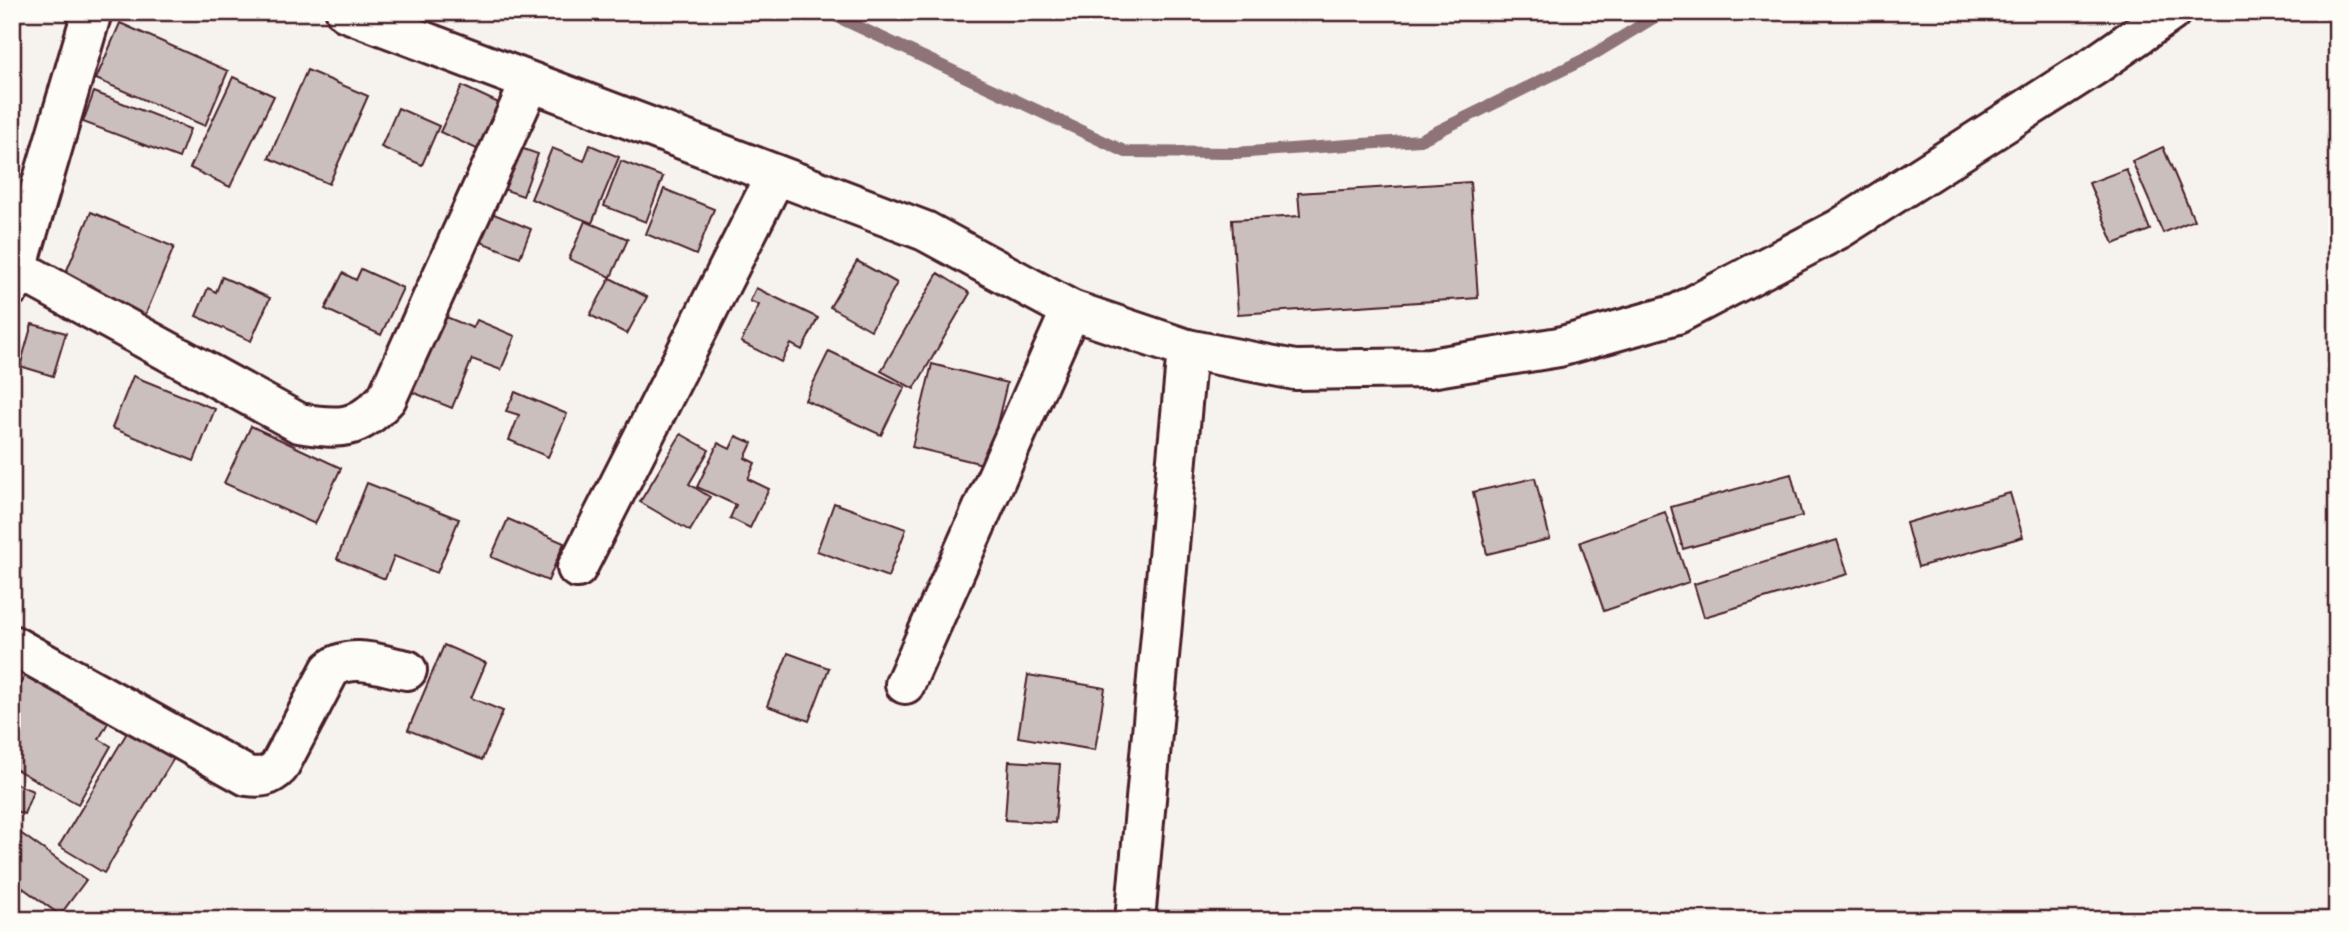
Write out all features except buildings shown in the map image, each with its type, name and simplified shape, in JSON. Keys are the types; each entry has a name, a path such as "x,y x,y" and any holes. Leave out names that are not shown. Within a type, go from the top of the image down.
{"street":[{"path":"92,12 14,277 299,423 327,428 352,425 372,414 387,398 530,83"},
{"path":"346,12 925,231 1071,310 1186,349 1295,370 1430,368 1559,347 1677,314 1839,229 2094,66 2171,12"},
{"path":"577,568 776,175"},
{"path":"905,684 1071,310"},
{"path":"1135,920 1186,349"},
{"path":"12,645 247,776 259,778 271,776 279,767 330,670 337,664 356,660 407,670"}],"waterway":[{"path":"827,12 1126,152 1235,153 1420,140 1589,57 1663,12"}]}
